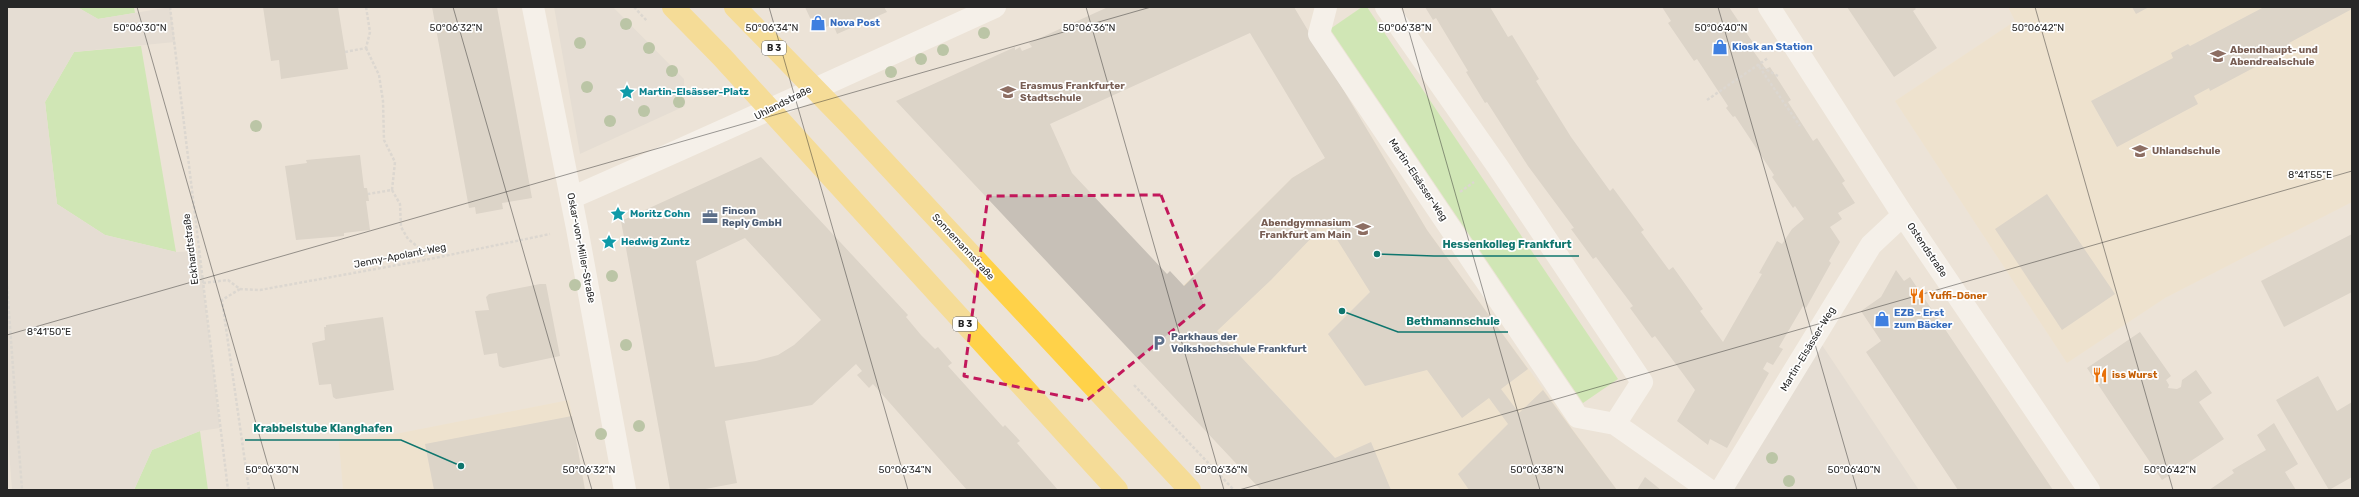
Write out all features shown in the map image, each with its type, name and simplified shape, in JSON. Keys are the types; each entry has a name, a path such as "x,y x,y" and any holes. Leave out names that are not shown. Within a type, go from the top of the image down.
{"main road":[{"name":"B 3","path":"673,7 770,110 1117,490"},
{"name":"Sonnemannstraße","path":"735,7 812,88 850,125 1190,490"}],"street":[{"name":"Oskar-von-Miller-Straße","path":"533,7 578,228 625,490"},
{"name":"Uhlandstraße","path":"571,198 770,110 812,88 995,7"},
{"name":"Martin-Elsässer-Weg","path":"1326,7 1319,34 1578,417 1614,424 1709,490"},
{"path":"1386,7 1498,167 1642,382 1614,424"},
{"name":"Ostendstraße","path":"1769,7 1903,215 2089,490"},
{"name":"Martin-Elsässer-Weg","path":"1721,490 1871,245 1903,215"}],"path":[{"name":"Eckhardtstraße","path":"170,7 228,490"},
{"path":"366,7 370,32 366,48 379,74 383,101 384,140 395,162 392,190 400,204 401,227 408,239 423,251 425,260"},
{"path":"345,52 366,48"},
{"path":"1707,100 1761,62"},
{"path":"1758,65 1778,75"},
{"path":"1758,65 1800,126"},
{"path":"1436,207 1498,167"},
{"path":"368,194 392,190"},
{"name":"Jenny-Apolant-Weg","path":"240,289 260,290 425,260 578,228"},
{"path":"203,283 228,280 240,289 222,300 249,490"},
{"path":"7,286 22,490"}],"highlighted area":[{"path":"1161,195 1204,305 1086,401 964,376 988,196"}],"shaded area":[{"path":"7,7 77,7 98,19 170,7 175,42 74,52 45,102 57,204 105,235 176,252 199,251 220,428 200,431 152,450 134,490 12,490 7,424"},
{"name":"Martin-Elsässer-Platz","path":"554,7 613,7 684,79 685,106 580,154"},
{"name":"Uhlandschule","path":"2008,7 2352,7 2352,202 2165,298 2067,363 1895,101 2015,21"},
{"path":"1369,132 1427,230 1617,490 1261,490 1239,467 1295,415 1179,290 1292,178"},
{"path":"1816,336 1919,490 1721,490"},
{"path":"569,400 585,490 343,490 339,442 400,433"}],"green space":[{"path":"77,7 134,7 135,13 98,19"},
{"path":"1362,7 1367,7 1618,379 1583,403 1330,29"},
{"path":"141,46 176,252 105,235 57,204 45,102 74,52"},
{"path":"200,431 208,490 134,490 152,450"}],"building":[{"path":"263,7 338,7 348,69 281,79 279,60 271,61"},
{"path":"432,7 497,7 532,198 502,203 503,209 476,214 475,207 469,208"},
{"path":"805,7 884,7 887,12 837,34 833,24 816,31"},
{"path":"1108,7 1294,7 1427,230 1528,369 1501,389 1519,413 1543,390 1617,490 1469,490 1458,474 1508,424 1489,398 1462,418 1427,370 1365,386 1328,334 1370,292 1326,222 1315,228 1318,231 1271,280 1217,331 1335,458 1371,442 1391,490 1261,490 896,101 1015,47 1015,50 1020,47 1022,51 1032,47 1029,43","holes":["1250,33 1325,158 1292,178 1184,286 1170,271 1167,274 1072,173 1050,124"]},
{"path":"1425,7 1490,7 1508,37 1512,35 1539,79 1536,81 1571,137 1610,191 1613,188 1644,230 1641,232 1669,270 1673,267 1703,309 1700,311 1723,342 1762,274 1759,273 1777,241 1782,244 1792,229 1804,219 1795,206 1793,208 1772,177 1774,175 1735,116 1733,117 1726,108 1728,106 1697,59 1694,61 1668,23 1671,21 1662,7 1729,7 1758,50 1754,52 1766,69 1770,67 1791,100 1788,102 1813,141 1817,138 1845,181 1842,183 1855,203 1838,213 1842,219 1830,227 1840,242 1829,261 1831,263 1806,308 1803,306 1779,347 1783,349 1773,365 1767,362 1763,369 1769,373 1727,448 1710,439 1708,445 1677,421 1695,390 1655,336 1652,338 1630,308 1633,306 1596,257 1593,259 1571,229 1574,228 1528,166 1487,102 1485,103 1466,72 1468,71 1436,18 1433,20"},
{"path":"1847,7 1914,7 1916,9 1913,11 1937,48 1894,77"},
{"path":"2132,7 2149,7 2136,14"},
{"path":"2264,7 2352,7 2352,9 2289,43 2291,48 2210,91 2209,88 2194,96 2198,104 2117,147 2091,101 2173,58 2171,53 2188,44 2190,46"},
{"path":"360,155 364,188 367,188 369,201 366,201 370,230 344,233 344,236 296,240 285,166 307,163 306,160"},
{"path":"761,157 908,315 906,317 921,335 935,349 938,347 952,363 948,366 1003,427 1005,425 1020,441 1017,443 1058,490 967,490 873,384 869,388 857,375 862,371 856,364 812,405 725,421 737,483 700,490 670,490 621,221","holes":["745,238 821,320 794,345 778,355 756,361 715,367 696,261"]},
{"path":"2047,194 2115,294 2062,330 1995,229"},
{"path":"2352,234 2352,292 2284,327 2261,281"},
{"path":"1896,270 1904,281 1910,277 2053,490 1958,490 1866,352 1881,341 1861,311 1881,297"},
{"path":"546,284 560,356 503,368 499,366 497,353 484,355 475,311 489,310 486,297 489,294"},
{"path":"383,317 394,390 336,399 333,397 331,384 319,385 312,343 325,340 324,327 326,327 326,325"},
{"path":"2140,332 2171,376 2166,380 2169,385 2168,388 2177,389 2181,387 2182,380 2196,370 2212,393 2199,402 2224,439 2162,480 2087,368"},
{"path":"2318,376 2337,411 2352,402 2352,477 2329,490 2276,400"},
{"path":"572,416 585,490 434,490 425,444"},
{"path":"2274,423 2298,464 2285,472 2296,490 2209,490 2234,473 2232,470 2266,450 2257,435"},
{"path":"1645,477 1661,490 1637,490"}],"place":[{"name":"Nova Post","path":"818,23"},
{"name":"Kiosk an Station","path":"1720,47"},
{"name":"Abendhaupt- und Abendrealschule","path":"2218,56"},
{"name":"Martin-Elsässer-Platz","path":"627,92"},
{"name":"Erasmus Frankfurter Stadtschule","path":"1008,92"},
{"name":"Uhlandschule","path":"2140,151"},
{"name":"Moritz Cohn","path":"618,214"},
{"name":"Fincon Reply GmbH","path":"710,217"},
{"name":"Abendgymnasium Frankfurt am Main","path":"1363,229"},
{"name":"Hedwig Zuntz","path":"609,242"},
{"name":"Hessenkolleg Frankfurt","path":"1377,254"},
{"name":"Yuffi-Döner","path":"1917,296"},
{"name":"Bethmannschule","path":"1342,311"},
{"name":"EZB - Erst zum Bäcker","path":"1882,319"},
{"name":"Parkhaus der Volkshochschule Frankfurt","path":"1159,343"},
{"name":"iss Wurst","path":"2100,375"},
{"name":"Krabbelstube Klanghafen","path":"461,466"}]}
